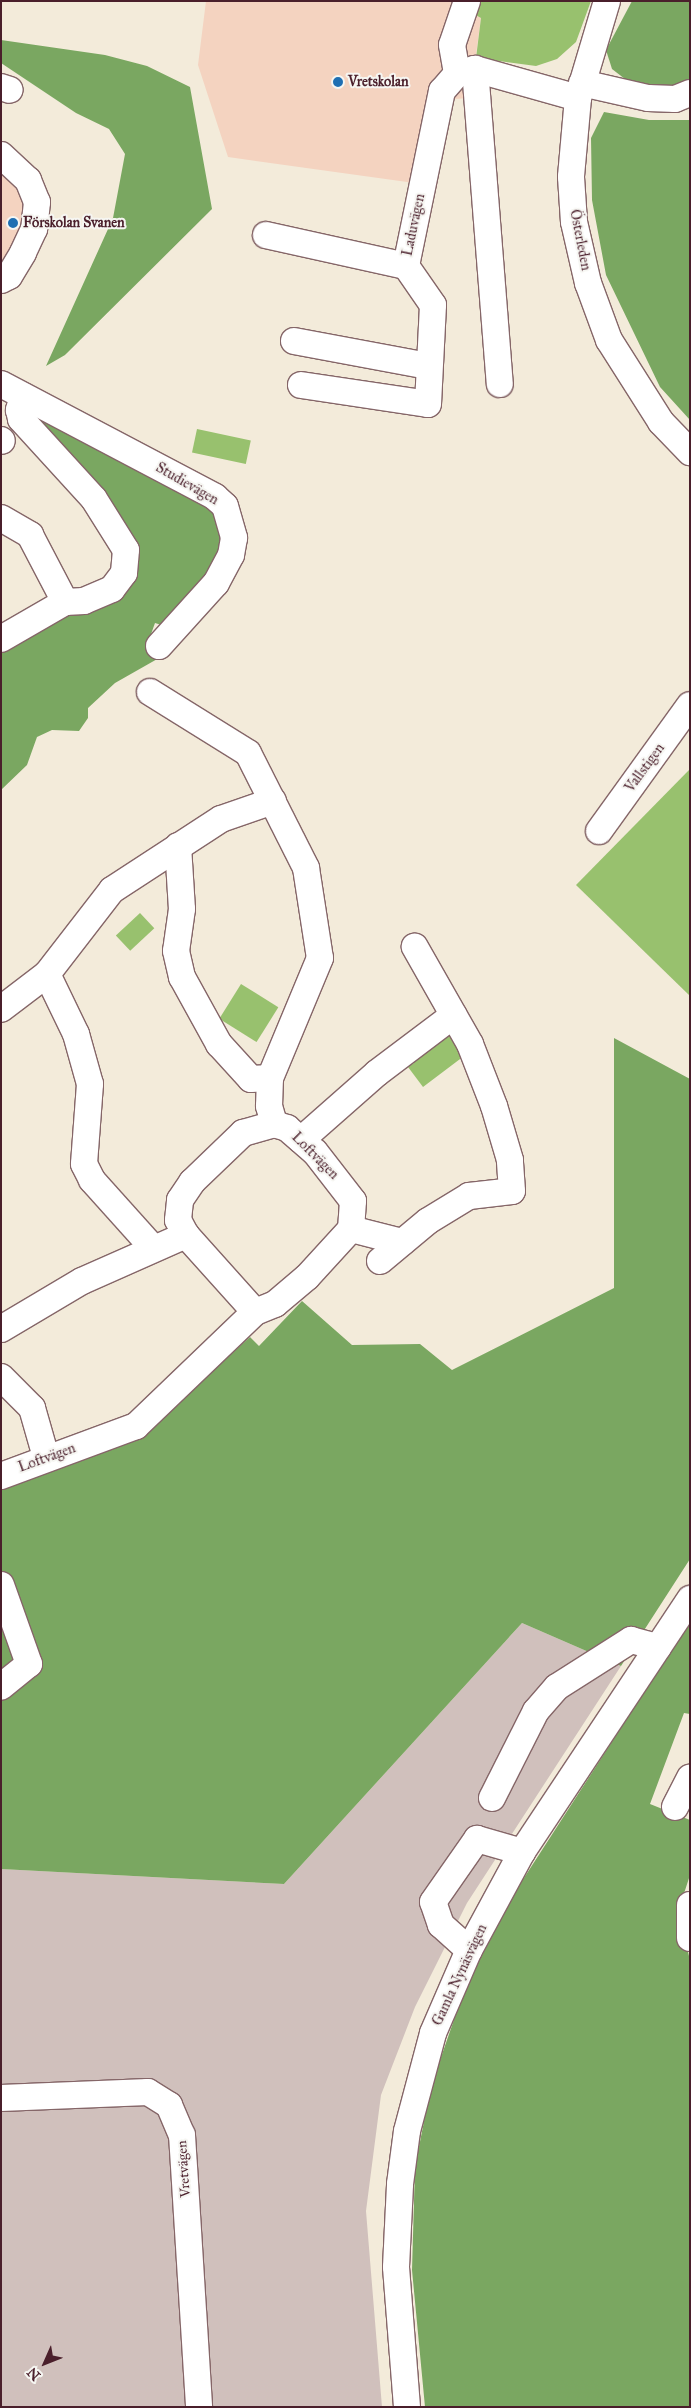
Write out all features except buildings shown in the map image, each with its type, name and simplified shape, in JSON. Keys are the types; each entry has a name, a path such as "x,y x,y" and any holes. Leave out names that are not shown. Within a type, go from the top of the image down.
{"street":[{"path":"467,1 452,45 466,72 500,384"},
{"name":"Österleden","path":"607,1 580,91 571,177 574,222 588,284 609,340 634,384 690,452"},
{"path":"466,72 580,91 648,98 675,99 690,93"},
{"name":"Laduvägen","path":"301,385 428,404 427,366 433,305 406,266 442,91 466,72"},
{"path":"1,156 28,180 37,202 34,229 23,253 9,276 1,280"},
{"path":"266,235 406,266"},
{"path":"294,341 427,366"},
{"path":"1,639 65,602 84,601 112,589 124,573 126,550 94,499 21,420 12,390"},
{"name":"Studievägen","path":"12,390 215,497 225,506 234,538 231,555 216,584 159,646"},
{"path":"2,519 30,535 65,602"},
{"path":"150,692 248,753 306,868 320,958 270,1078 269,1106 274,1124 243,1133 192,1182 178,1212 186,1235 255,1312"},
{"name":"Vallstigen","path":"600,831 690,705"},
{"path":"1,1009 47,974 112,890 221,819 273,801"},
{"path":"178,846 182,909 176,950 182,977 219,1044 251,1079 270,1078"},
{"path":"380,1260 402,1242 470,1196 512,1191 510,1160 494,1106 454,1015 415,948"},
{"path":"47,974 76,1034 90,1084 84,1164 92,1180 153,1248"},
{"path":"301,1140 377,1073 454,1015"},
{"name":"Loftvägen","path":"1,1476 46,1457 136,1426 255,1312 275,1304 307,1277 351,1229 353,1201 345,1186 301,1140 274,1124"},
{"path":"351,1229 402,1242"},
{"path":"1,1329 82,1281 186,1235"},
{"path":"1,1377 32,1408 46,1457"},
{"path":"1,1585 29,1664 1,1687"},
{"name":"Gamla Nynäsvägen","path":"407,2407 396,2267 407,2131 433,2033 469,1950 522,1852 690,1599"},
{"path":"492,1798 536,1710 557,1687 631,1640 658,1647"},
{"path":"675,1807 689,1775"},
{"path":"469,1950 441,1924 433,1902 477,1839 522,1852"},
{"path":"690,1905 690,1938"},
{"name":"Vretvägen","path":"1,2098 148,2092 170,2105 182,2135 199,2407"}],"shaded area":[{"name":"Vretskolan","path":"206,1 450,1 481,18 470,98 439,100 436,186 228,157 198,65"},
{"name":"Förskolan Svanen","path":"1,162 30,202 21,244 1,270"},
{"path":"522,1623 621,1666 467,1903 415,2007 381,2095 366,2211 382,2407 1,2407 1,1869 284,1884"}],"green space":[{"path":"450,1 591,1 576,42 557,59 536,66 476,58 481,18"},
{"path":"632,1 690,1 690,80 664,88 625,79 612,69 606,50"},
{"path":"1,40 105,55 147,66 190,87 212,209 65,355 46,366 113,218 125,154 109,129 76,113 1,63"},
{"path":"604,112 649,120 690,120 690,420 660,387 606,275 592,200 591,138"},
{"path":"27,410 193,496 213,512 222,531 223,551 168,627 155,623 150,637 159,658 115,683 88,708 88,718 79,731 52,730 37,737 27,765 1,790 1,646 133,569"},
{"path":"197,429 251,440 246,464 192,452"},
{"path":"690,769 690,996 576,885"},
{"path":"140,913 154,928 130,951 116,936"},
{"path":"241,984 278,1007 257,1042 219,1019"},
{"path":"448,1027 468,1053 423,1087 408,1067 414,1063 409,1056"},
{"path":"614,1038 690,1079 690,1559 621,1666 522,1623 284,1884 1,1869 1,1485 135,1441 250,1337 259,1346 302,1301 352,1345 420,1344 452,1370 614,1288"},
{"path":"690,1621 690,1714 684,1713 650,1804 690,1820 690,1875 678,1912 690,1960 690,2407 425,2407 412,2270 415,2167 431,2086 464,1991 511,1898"}],"place":[{"name":"Vretskolan","path":"338,82"},
{"name":"Förskolan Svanen","path":"13,223"}]}
